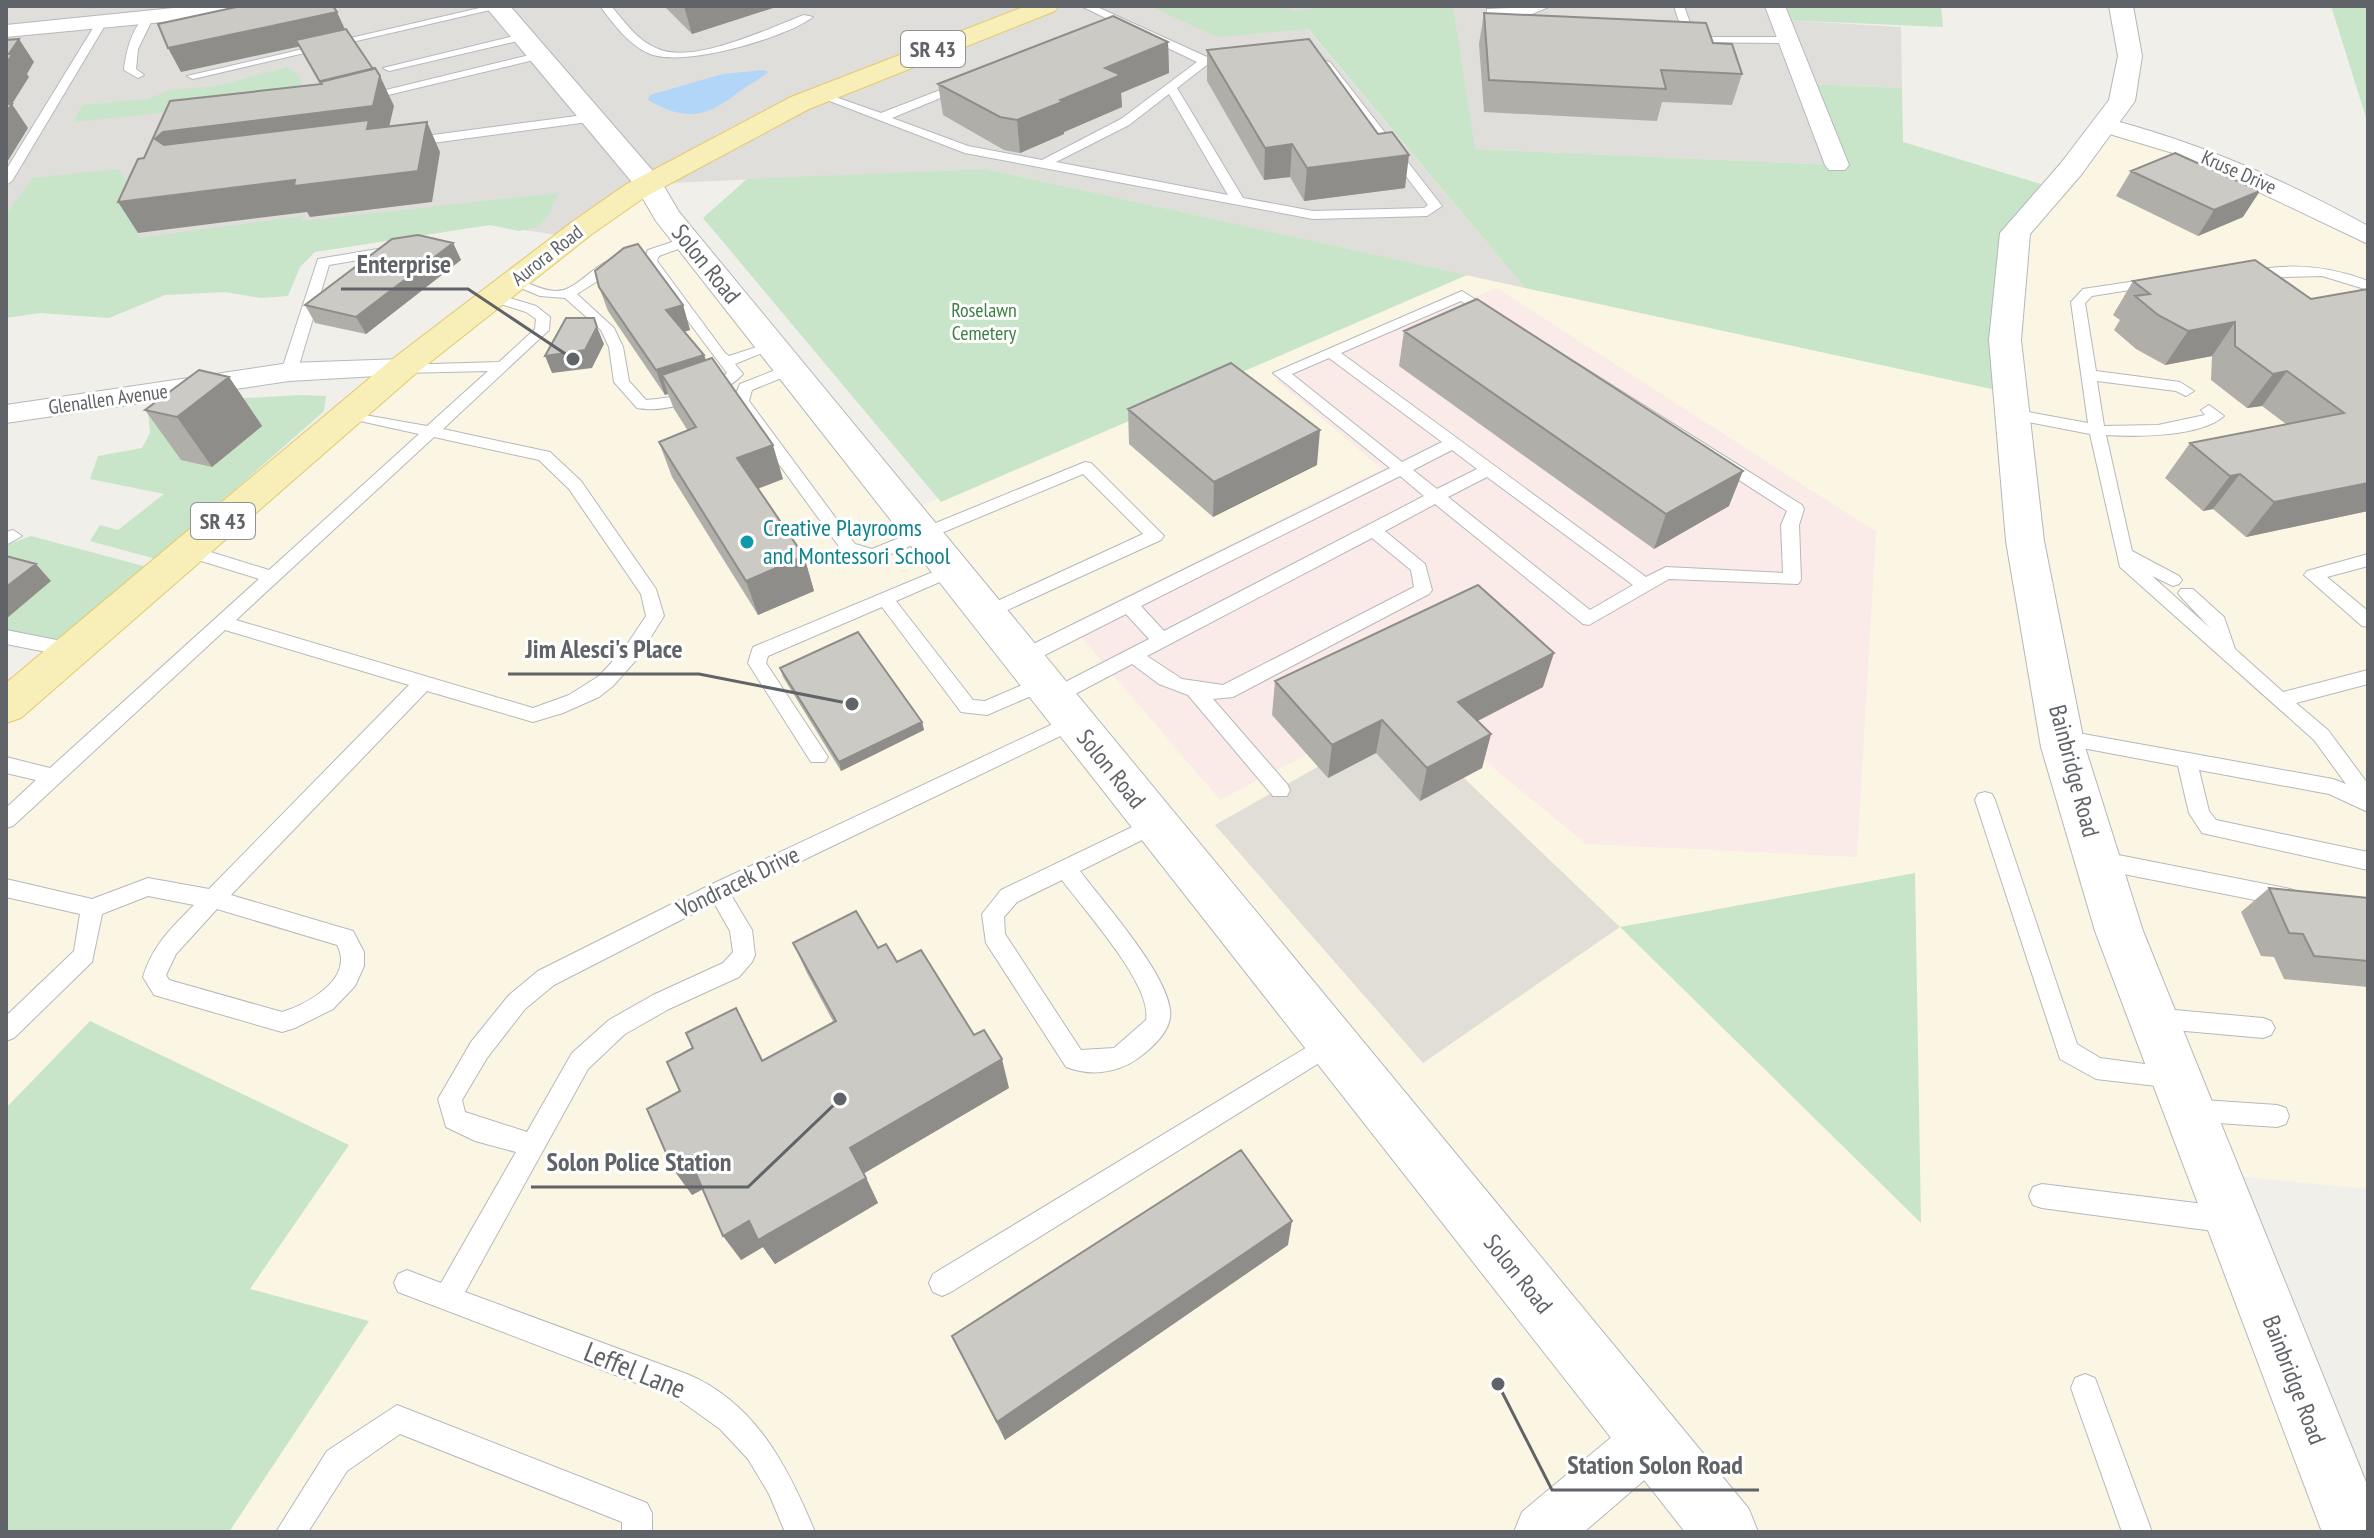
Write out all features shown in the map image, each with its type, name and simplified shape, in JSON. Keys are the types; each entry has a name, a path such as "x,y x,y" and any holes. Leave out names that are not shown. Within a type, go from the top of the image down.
{"main road":[{"name":"Aurora Road","path":"6,707 402,368 582,228 649,184 820,95 1047,6"}],"street":[{"path":"6,31 148,18 222,6"},
{"path":"1775,6 1837,165"},
{"name":"Bainbridge Road","path":"2121,6 2130,56 2122,101 2071,169 2015,233 2005,340 2025,541 2061,737 2119,931 2354,1532"},
{"name":"Solon Road","path":"498,7 649,184 666,215 1726,1532"},
{"name":"Kruse Drive","path":"2104,125 2191,151 2282,191 2366,234"},
{"name":"Glenallen Avenue","path":"6,414 289,372 402,368"},
{"path":"1542,1532 1651,1439"}],"lane":[{"path":"605,6 643,45 660,54 696,54 808,17"},
{"path":"1086,6 1205,61"},
{"path":"1504,36 1490,33 1491,11 1532,11 1546,6"},
{"path":"1679,6 1691,40"},
{"path":"193,76 498,7"},
{"path":"138,75 130,70 128,60 148,18"},
{"path":"6,181 102,22"},
{"path":"1108,28 1122,23"},
{"path":"1676,40 1788,40"},
{"path":"389,68 530,46"},
{"path":"356,99 530,46"},
{"path":"820,95 965,149 1313,215 1427,212 1435,206 1317,52"},
{"path":"1043,164 1125,122 1205,61 1249,56"},
{"path":"880,118 980,79"},
{"path":"1171,87 1238,201"},
{"path":"397,143 592,118"},
{"path":"503,290 556,295 568,293 613,263 687,241"},
{"path":"289,372 323,262 421,246"},
{"path":"568,293 607,328 616,347 622,382 642,405 662,404 727,383 735,374 650,261 640,257"},
{"path":"2237,275 2314,268 2341,274 2368,286"},
{"path":"2176,281 2101,289 2088,292 2078,302 2097,430 2126,563 2321,735 2368,801"},
{"path":"6,820 542,330 543,317 503,290"},
{"path":"1462,295 1796,509 1790,525 1792,580 1666,573 1589,619 1281,373 1330,352 1462,295"},
{"path":"1330,352 1645,585"},
{"path":"726,362 782,358"},
{"path":"782,358 745,387 741,401 849,548 873,555 1085,467 1155,536 986,613"},
{"path":"402,368 503,366"},
{"path":"2088,375 2180,387 2186,391"},
{"path":"2012,414 2097,430 2141,433 2188,427 2216,416 2209,410"},
{"path":"223,623 533,715 568,706 598,691 636,649 655,616 650,593 575,485 544,456 348,414"},
{"path":"1048,690 1128,604 1453,443"},
{"path":"885,599 968,707 987,708 1048,690 1133,655 1489,469"},
{"path":"1133,655 1165,680 1196,692 1226,692 1423,590 1419,568 1372,529"},
{"path":"188,551 273,577"},
{"path":"2124,553 2180,587 2218,622 2228,655"},
{"path":"2368,560 2313,575 2368,621"},
{"path":"818,757 757,663 760,652 952,570"},
{"path":"1128,604 1161,640"},
{"path":"6,637 72,650"},
{"path":"2280,700 2368,677"},
{"path":"6,888 92,908 148,887 213,899 345,938 354,949 355,965 331,999 301,1018 282,1022 162,988 154,977 159,960 213,899 423,683"},
{"name":"Vondracek Drive","path":"533,1145 475,1129 455,1119 450,1099 479,1050 517,1002 546,978 718,891 1048,690"},
{"path":"1196,692 1280,790"},
{"path":"2061,737 2333,787 2368,801"},
{"path":"2187,760 2199,813 2209,827 2368,861"},
{"path":"6,765 55,777"},
{"path":"1985,800 2068,1051 2096,1068 2182,1094 2277,1116"},
{"path":"1065,868 1146,980 1159,1011 1154,1030 1124,1056 1094,1064 1074,1059 994,936 993,914 1009,896 1065,868 1155,824"},
{"path":"2098,860 2305,901"},
{"path":"447,1298 580,1061 617,1027 661,1002 731,970 744,955 741,930 718,891"},
{"path":"6,1031 84,955 92,908"},
{"path":"2152,1018 2263,1028"},
{"path":"942,1283 1332,1043"},
{"path":"2042,1196 2232,1221"},
{"name":"Leffel Lane","path":"407,1283 687,1388 723,1412 756,1442 779,1480 800,1532"},
{"path":"2085,1388 2137,1532"},
{"path":"291,1532 337,1461 397,1419 637,1513 637,1532"}],"shaded area":[{"path":"6,6 1330,6 1293,12 1525,288 986,169 648,184 571,237 490,225 6,271"},
{"path":"1453,6 1775,6 1781,20 1901,27 1902,88 1806,84 1837,165 1474,149"},
{"path":"2104,125 2191,151 2368,236 2368,1189 2214,1174 2354,1532 6,1532 6,707 649,184 907,512 1467,275 2009,392 2015,233"},
{"path":"1497,288 1876,532 1857,857 1586,844 1411,700 1220,800 1070,624 1382,469 1276,380 1281,373"},
{"path":"1402,719 1620,927 1423,1063 1215,825"}],"green space":[{"path":"1150,6 1282,6 1293,11 1330,6 1453,6 1475,149 1836,165 1806,84 1902,88 1903,142 2054,188 2015,233 2010,393 1525,288 1308,29 1217,37"},
{"path":"1775,6 1941,6 1943,27 1781,20"},
{"path":"2331,6 2368,6 2368,124"},
{"path":"288,67 300,77 302,90 276,101 74,122 82,105 148,99 171,90 216,86"},
{"path":"118,169 141,201 138,238 303,216 302,221 558,193 548,216 537,227 519,231 490,225 315,252 300,267 288,296 261,298 225,292 165,295 109,318 40,313 6,318 6,215 32,178"},
{"name":"Roselawn Cemetery","path":"986,169 1467,275 941,502 703,218 747,179"},
{"path":"326,396 324,411 156,559 90,541 100,525 118,530 164,494 90,479 98,456 142,448 150,433 148,411 198,401"},
{"path":"31,536 147,567 50,647 6,635 6,545"},
{"path":"1915,873 1921,1223 1620,927"},
{"path":"90,1021 349,1145 250,1289 369,1321 229,1532 6,1532 6,1108"}],"water":[{"path":"768,72 724,102 703,112 672,111 648,100 650,95 723,74"}],"building":[{"path":"241,6 333,6 337,12 168,48 158,24"},
{"path":"1484,13 1706,23 1713,43 1732,44 1742,74 1661,70 1666,89 1489,80"},
{"path":"1113,16 1168,42 1105,68 1121,75 1017,120 1000,117 938,84"},
{"path":"346,29 373,69 320,82 296,40"},
{"path":"19,39 9,54 13,53 6,64 6,40"},
{"path":"1309,39 1378,134 1392,132 1409,155 1307,168 1292,144 1265,148 1207,50"},
{"path":"375,68 380,76 373,106 163,132 155,139 164,145 369,120 367,129 427,122 418,171 294,186 295,180 118,202 138,159 144,158 170,101 322,84 321,81"},
{"path":"2175,153 2260,191 2214,210 2131,171"},
{"path":"418,235 453,243 356,317 305,305 392,239"},
{"path":"638,244 683,305 666,310 704,355 656,370 599,287 595,271 624,248"},
{"path":"2255,260 2311,299 2368,289 2368,483 2274,502 2240,474 2230,476 2190,443 2344,413 2287,371 2273,374 2235,346 2235,322 2188,331 2158,315 2135,296 2150,294 2133,281"},
{"path":"1477,299 1743,471 1666,514 1404,331"},
{"path":"566,318 594,318 597,327 585,350 545,356"},
{"name":"Creative Playrooms and Montessori School","path":"712,358 773,445 737,458 804,556 746,581 659,442 696,427 662,375"},
{"path":"1231,363 1320,430 1214,482 1128,409"},
{"path":"199,370 229,377 177,417 145,410"},
{"path":"6,556 36,564 6,587"},
{"path":"1478,585 1554,653 1458,702 1491,734 1427,768 1382,720 1332,745 1275,681"},
{"path":"858,632 922,722 839,762 780,668"},
{"path":"2269,888 2368,898 2368,961 2314,956 2303,934 2289,933"},
{"path":"856,911 878,948 886,944 897,962 921,950 974,1035 984,1030 1002,1059 850,1148 866,1178 758,1240 749,1221 723,1236 690,1160 673,1169 647,1109 680,1091 667,1062 693,1048 686,1033 736,1008 762,1061 836,1021 793,943"},
{"path":"1241,1150 1292,1221 997,1422 952,1336"}],"place":[{"name":"Enterprise","path":"573,359"},
{"name":"Creative Playrooms and Montessori School","path":"747,542"},
{"name":"Jim Alesci's Place","path":"852,704"},
{"name":"Solon Police Station","path":"840,1099"},
{"name":"Station Solon Road","path":"1498,1384"}]}
